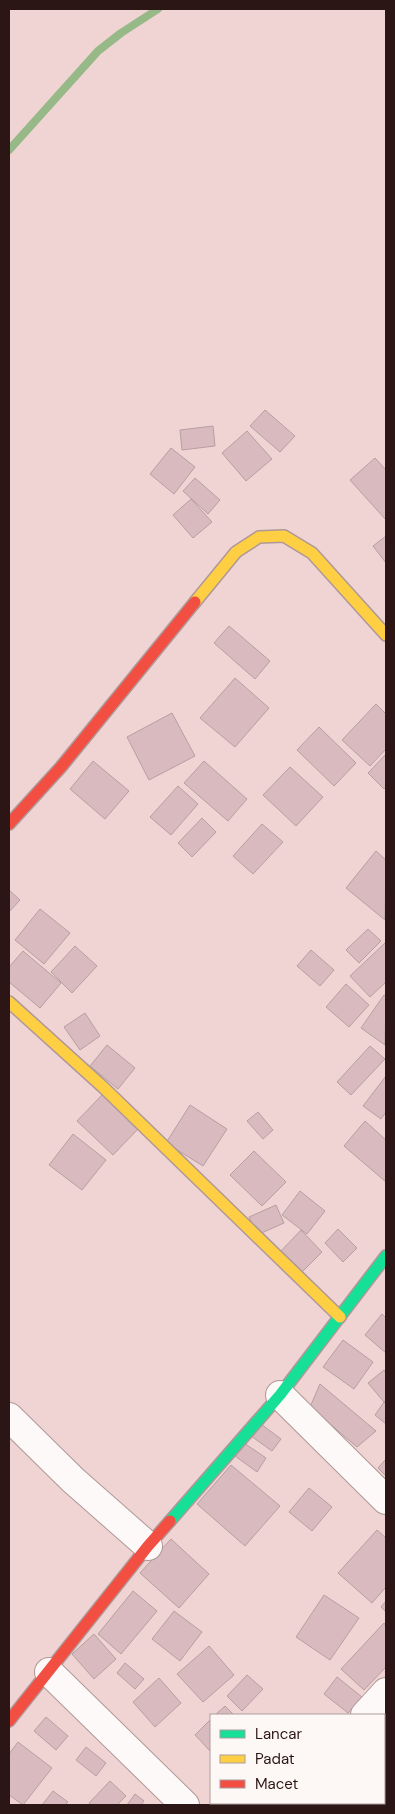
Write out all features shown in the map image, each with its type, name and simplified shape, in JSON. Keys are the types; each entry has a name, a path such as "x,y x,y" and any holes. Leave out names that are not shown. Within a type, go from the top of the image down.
{"street":[{"path":"9,824 61,767 236,552 260,537 284,536 312,552 386,636"},
{"path":"9,1002 103,1087 340,1317"},
{"path":"9,1721 148,1546 280,1395 386,1256"},
{"path":"280,1395 386,1500"},
{"path":"9,1417 73,1480 148,1546"},
{"path":"49,1672 185,1805"},
{"path":"366,1714 386,1692"}],"building":[{"path":"265,410 295,436 280,452 250,426"},
{"path":"213,426 215,446 182,450 180,430"},
{"path":"247,431 272,459 246,481 222,453"},
{"path":"171,448 195,467 174,494 150,474"},
{"path":"375,458 386,470 386,520 350,480"},
{"path":"195,478 220,500 208,514 183,491"},
{"path":"191,499 212,522 193,538 173,515"},
{"path":"386,536 386,563 373,546"},
{"path":"229,626 270,661 255,679 214,643"},
{"path":"235,678 269,708 235,747 200,718"},
{"path":"376,704 386,714 386,749 370,766 342,740"},
{"path":"172,713 195,756 149,780 127,737"},
{"path":"319,727 356,763 334,786 297,750"},
{"path":"386,754 386,787 384,789 368,773"},
{"path":"93,761 129,791 105,819 70,789"},
{"path":"204,761 247,799 228,821 184,783"},
{"path":"290,767 323,797 296,826 263,795"},
{"path":"178,786 198,804 171,835 150,817"},
{"path":"202,818 216,832 192,857 178,843"},
{"path":"262,824 283,842 253,874 233,856"},
{"path":"376,851 386,860 385,920 346,888"},
{"path":"9,890 20,900 9,912"},
{"path":"40,909 70,933 44,964 15,940"},
{"path":"368,929 381,941 359,963 346,950"},
{"path":"386,942 386,982 370,997 350,976"},
{"path":"75,946 97,966 72,993 51,972"},
{"path":"311,950 334,970 320,986 297,966"},
{"path":"23,951 61,983 40,1008 9,982 9,967"},
{"path":"346,984 369,1005 349,1027 326,1007"},
{"path":"384,995 386,996 385,1045 361,1028"},
{"path":"85,1013 100,1036 80,1050 64,1027"},
{"path":"107,1045 135,1068 118,1089 90,1066"},
{"path":"370,1046 385,1059 351,1095 337,1082"},
{"path":"386,1076 386,1112 381,1119 363,1106"},
{"path":"102,1095 138,1129 113,1155 77,1121"},
{"path":"190,1105 227,1129 203,1166 166,1143"},
{"path":"258,1112 273,1130 263,1139 247,1121"},
{"path":"365,1121 386,1140 386,1182 344,1146"},
{"path":"73,1134 106,1160 82,1190 49,1165"},
{"path":"254,1151 286,1182 262,1206 230,1175"},
{"path":"300,1191 325,1211 307,1234 282,1215"},
{"path":"276,1205 284,1223 257,1235 249,1217"},
{"path":"338,1229 357,1248 343,1262 325,1243"},
{"path":"301,1230 322,1252 300,1274 279,1253"},
{"path":"382,1314 386,1318 386,1353 365,1335"},
{"path":"343,1340 373,1362 354,1389 323,1367"},
{"path":"384,1370 386,1373 386,1400 384,1402 368,1383"},
{"path":"320,1384 376,1431 357,1447 310,1407"},
{"path":"384,1402 386,1404 386,1424 375,1415"},
{"path":"261,1424 281,1439 272,1451 251,1436"},
{"path":"244,1443 266,1458 257,1472 235,1456"},
{"path":"386,1459 386,1476 378,1468"},
{"path":"231,1465 280,1506 245,1546 197,1504"},
{"path":"309,1488 332,1507 312,1531 289,1512"},
{"path":"377,1530 386,1538 386,1587 372,1603 338,1573"},
{"path":"171,1539 209,1574 179,1608 140,1573"},
{"path":"133,1591 157,1611 121,1654 98,1634"},
{"path":"324,1595 359,1618 330,1660 296,1637"},
{"path":"386,1601 386,1612 381,1607"},
{"path":"174,1611 202,1632 180,1661 152,1639"},
{"path":"384,1623 386,1626 386,1667 364,1690 341,1669"},
{"path":"94,1634 116,1659 94,1679 72,1654"},
{"path":"209,1646 234,1675 203,1702 177,1674"},
{"path":"125,1663 144,1679 135,1689 117,1673"},
{"path":"247,1675 263,1689 242,1711 227,1696"},
{"path":"337,1677 362,1697 348,1713 324,1694"},
{"path":"159,1678 181,1703 155,1727 133,1702"},
{"path":"225,1706 233,1714 216,1714"},
{"path":"46,1717 68,1736 56,1750 34,1731"},
{"path":"210,1720 210,1751 195,1735"},
{"path":"18,1742 52,1768 23,1805 9,1795 9,1754"},
{"path":"86,1747 106,1763 96,1776 76,1760"},
{"path":"385,1756 386,1757 385,1778"},
{"path":"110,1781 126,1796 117,1805 91,1805 89,1803"},
{"path":"53,1791 68,1802 65,1805 42,1805"},
{"path":"135,1794 144,1801 141,1805 127,1805"},
{"path":"228,1804 230,1805 211,1805"},
{"path":"364,1804 365,1805 348,1805"}],"waterway":[{"path":"9,150 98,51 121,33 158,9"}],"traffic: fast":[{"path":"170,1521 280,1395 386,1256"}],"traffic: slow":[{"path":"195,602 236,552 259,537 284,536 312,553 386,635"},
{"path":"9,1002 103,1087 340,1317"}],"traffic: jam":[{"path":"9,824 61,767 195,602"},
{"path":"9,1721 170,1521"}]}
